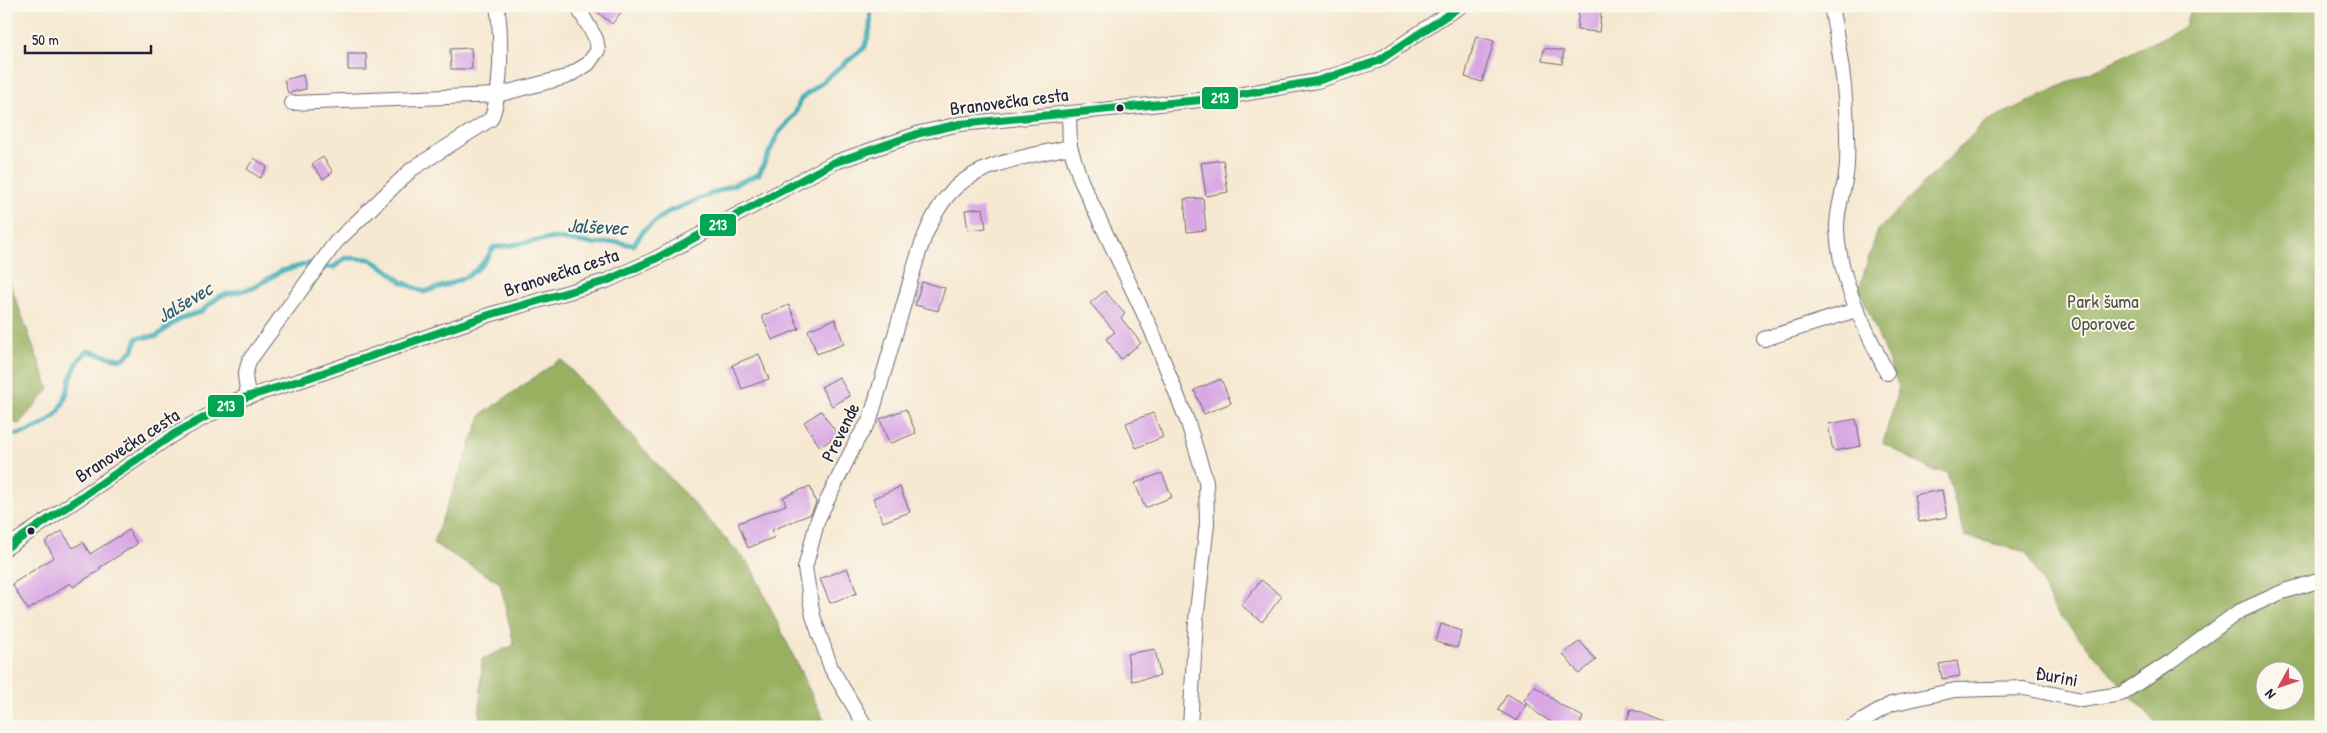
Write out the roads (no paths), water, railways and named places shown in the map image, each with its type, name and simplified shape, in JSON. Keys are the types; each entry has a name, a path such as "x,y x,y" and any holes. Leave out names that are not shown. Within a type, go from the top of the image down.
{"street":[{"path":"248,396 245,376 249,361 336,242 412,169 491,119 495,110 497,95 501,28 497,6"},
{"path":"292,103 497,95 566,77 588,64 598,50 596,39 577,6"},
{"name":"Branovečka cesta","path":"6,548 174,434 237,400 308,378 489,315 606,281 655,259 833,163 920,133 960,124 1220,98 1317,81 1378,61 1462,6"},
{"path":"1830,6 1844,73 1847,120 1847,168 1837,229 1844,270 1856,310 1886,373"},
{"path":"1069,113 1070,147 1081,181 1151,329 1188,423 1206,481 1208,524 1196,620 1190,727"},
{"name":"Prevende","path":"866,727 831,668 813,616 805,568 818,519 857,440 870,420 915,265 931,220 956,186 985,170 1024,157 1070,147"},
{"path":"1764,339 1856,310"},
{"name":"Đurini","path":"1852,727 1892,704 1955,690 2024,688 2082,700 2121,694 2173,660 2238,612 2282,592 2321,580"}],"waterway":[{"name":"Jalševec","path":"322,267 334,267 345,258 370,259 402,282 424,292 455,282 472,273 480,267 493,248 554,238 594,244 616,242 633,245 644,230 668,212 759,174 778,134 795,114 801,99 865,47 870,28 871,6"},
{"name":"Jalševec","path":"6,433 16,434 32,430 57,414 67,394 73,372 87,351 123,359 133,350 137,338 157,336 178,319 200,312 220,296 253,288 281,271 311,263"}],"park label":[{"name":"Park šuma Oporovec","path":"2103,312"}]}
